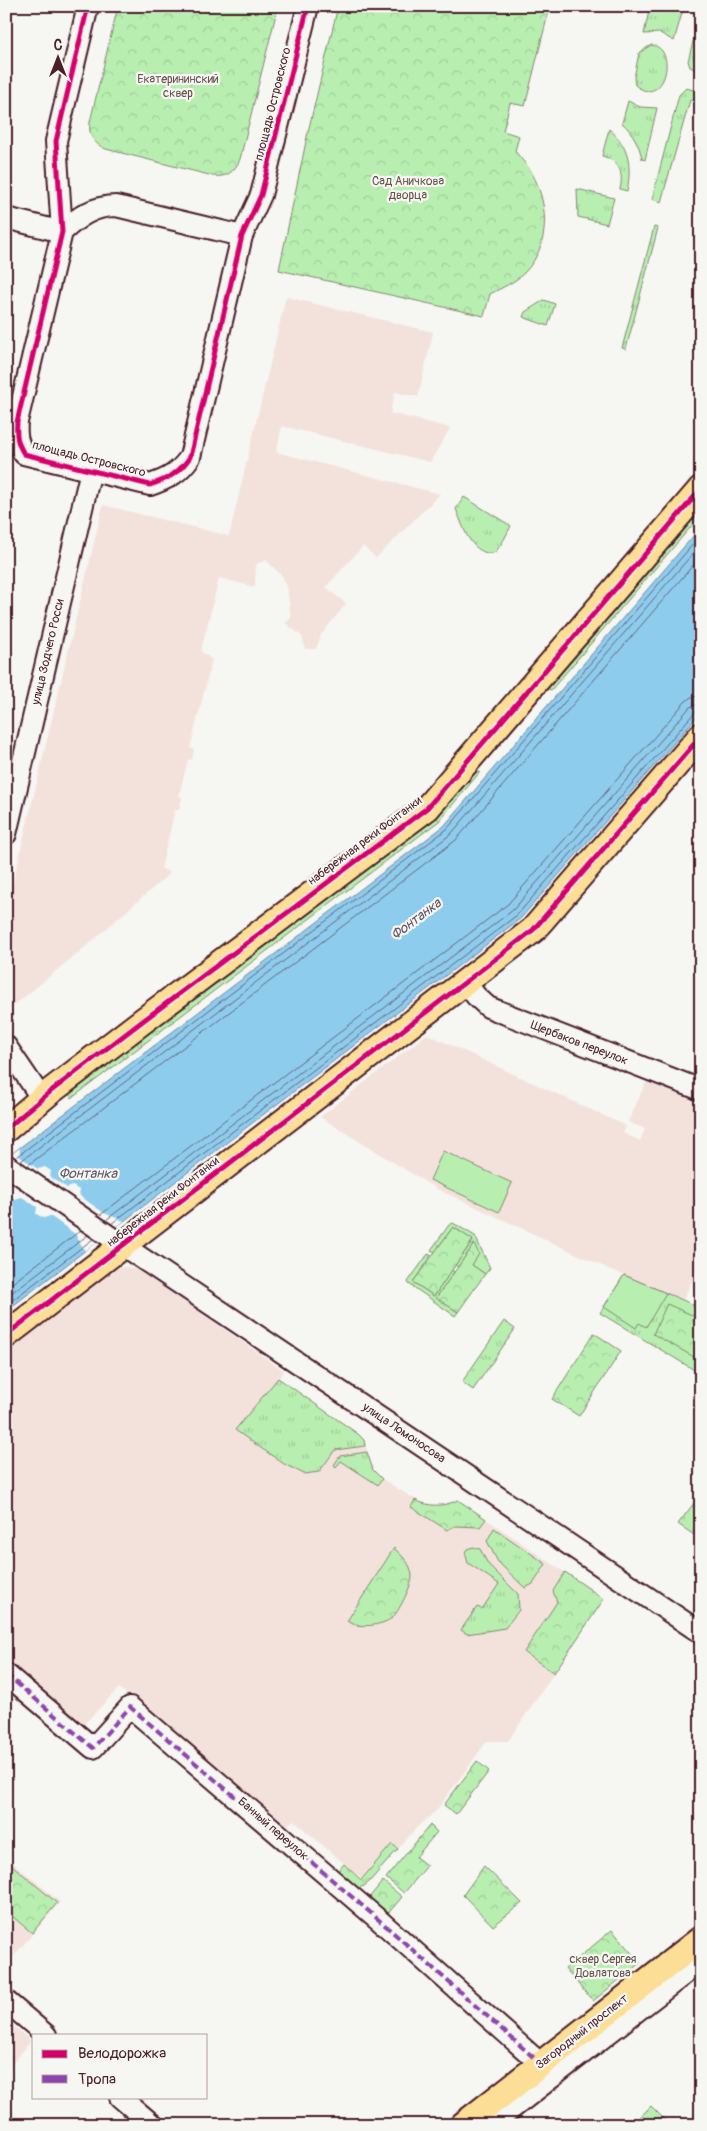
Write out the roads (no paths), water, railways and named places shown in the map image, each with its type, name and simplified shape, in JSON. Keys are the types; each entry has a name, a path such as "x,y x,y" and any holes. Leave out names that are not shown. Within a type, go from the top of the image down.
{"main road":[{"name":"набережная реки Фонтанки","path":"6,1129 144,1020 427,808 701,489"},
{"name":"набережная реки Фонтанки","path":"6,1335 114,1240 466,983 533,930 701,736"},
{"name":"Загородный проспект","path":"464,2125 701,1939"}],"street":[{"name":"площадь Островского","path":"88,6 56,141 62,232 17,422 16,434 18,445 24,454 150,485 168,480 182,469 190,457 242,236 261,195 308,6"},
{"path":"6,218 62,232 88,212 103,206 116,206 242,236"},
{"name":"улица Зодчего Росси","path":"6,834 91,470"},
{"name":"Щербаков переулок","path":"466,983 488,1007 701,1090"},
{"path":"6,1046 42,1099"},
{"name":"улица Ломоносова","path":"6,1165 114,1240 701,1633"},
{"name":"Банный переулок","path":"6,1674 93,1748 130,1707 380,1920 541,2064"},
{"name":"Загородный проспект","path":"491,2125 701,1961"},
{"path":"6,2001 45,2034"},
{"path":"121,2098 153,2125"}],"water":[{"name":"Фонтанка","path":"701,527 701,712 521,918 6,1311 6,1158 444,826"}],"park label":[{"name":"Екатерининский сквер","path":"178,86"},
{"name":"Сад Аничкова дворца","path":"408,188"},
{"name":"сквер Сергея Довлатова","path":"603,1966"}]}
